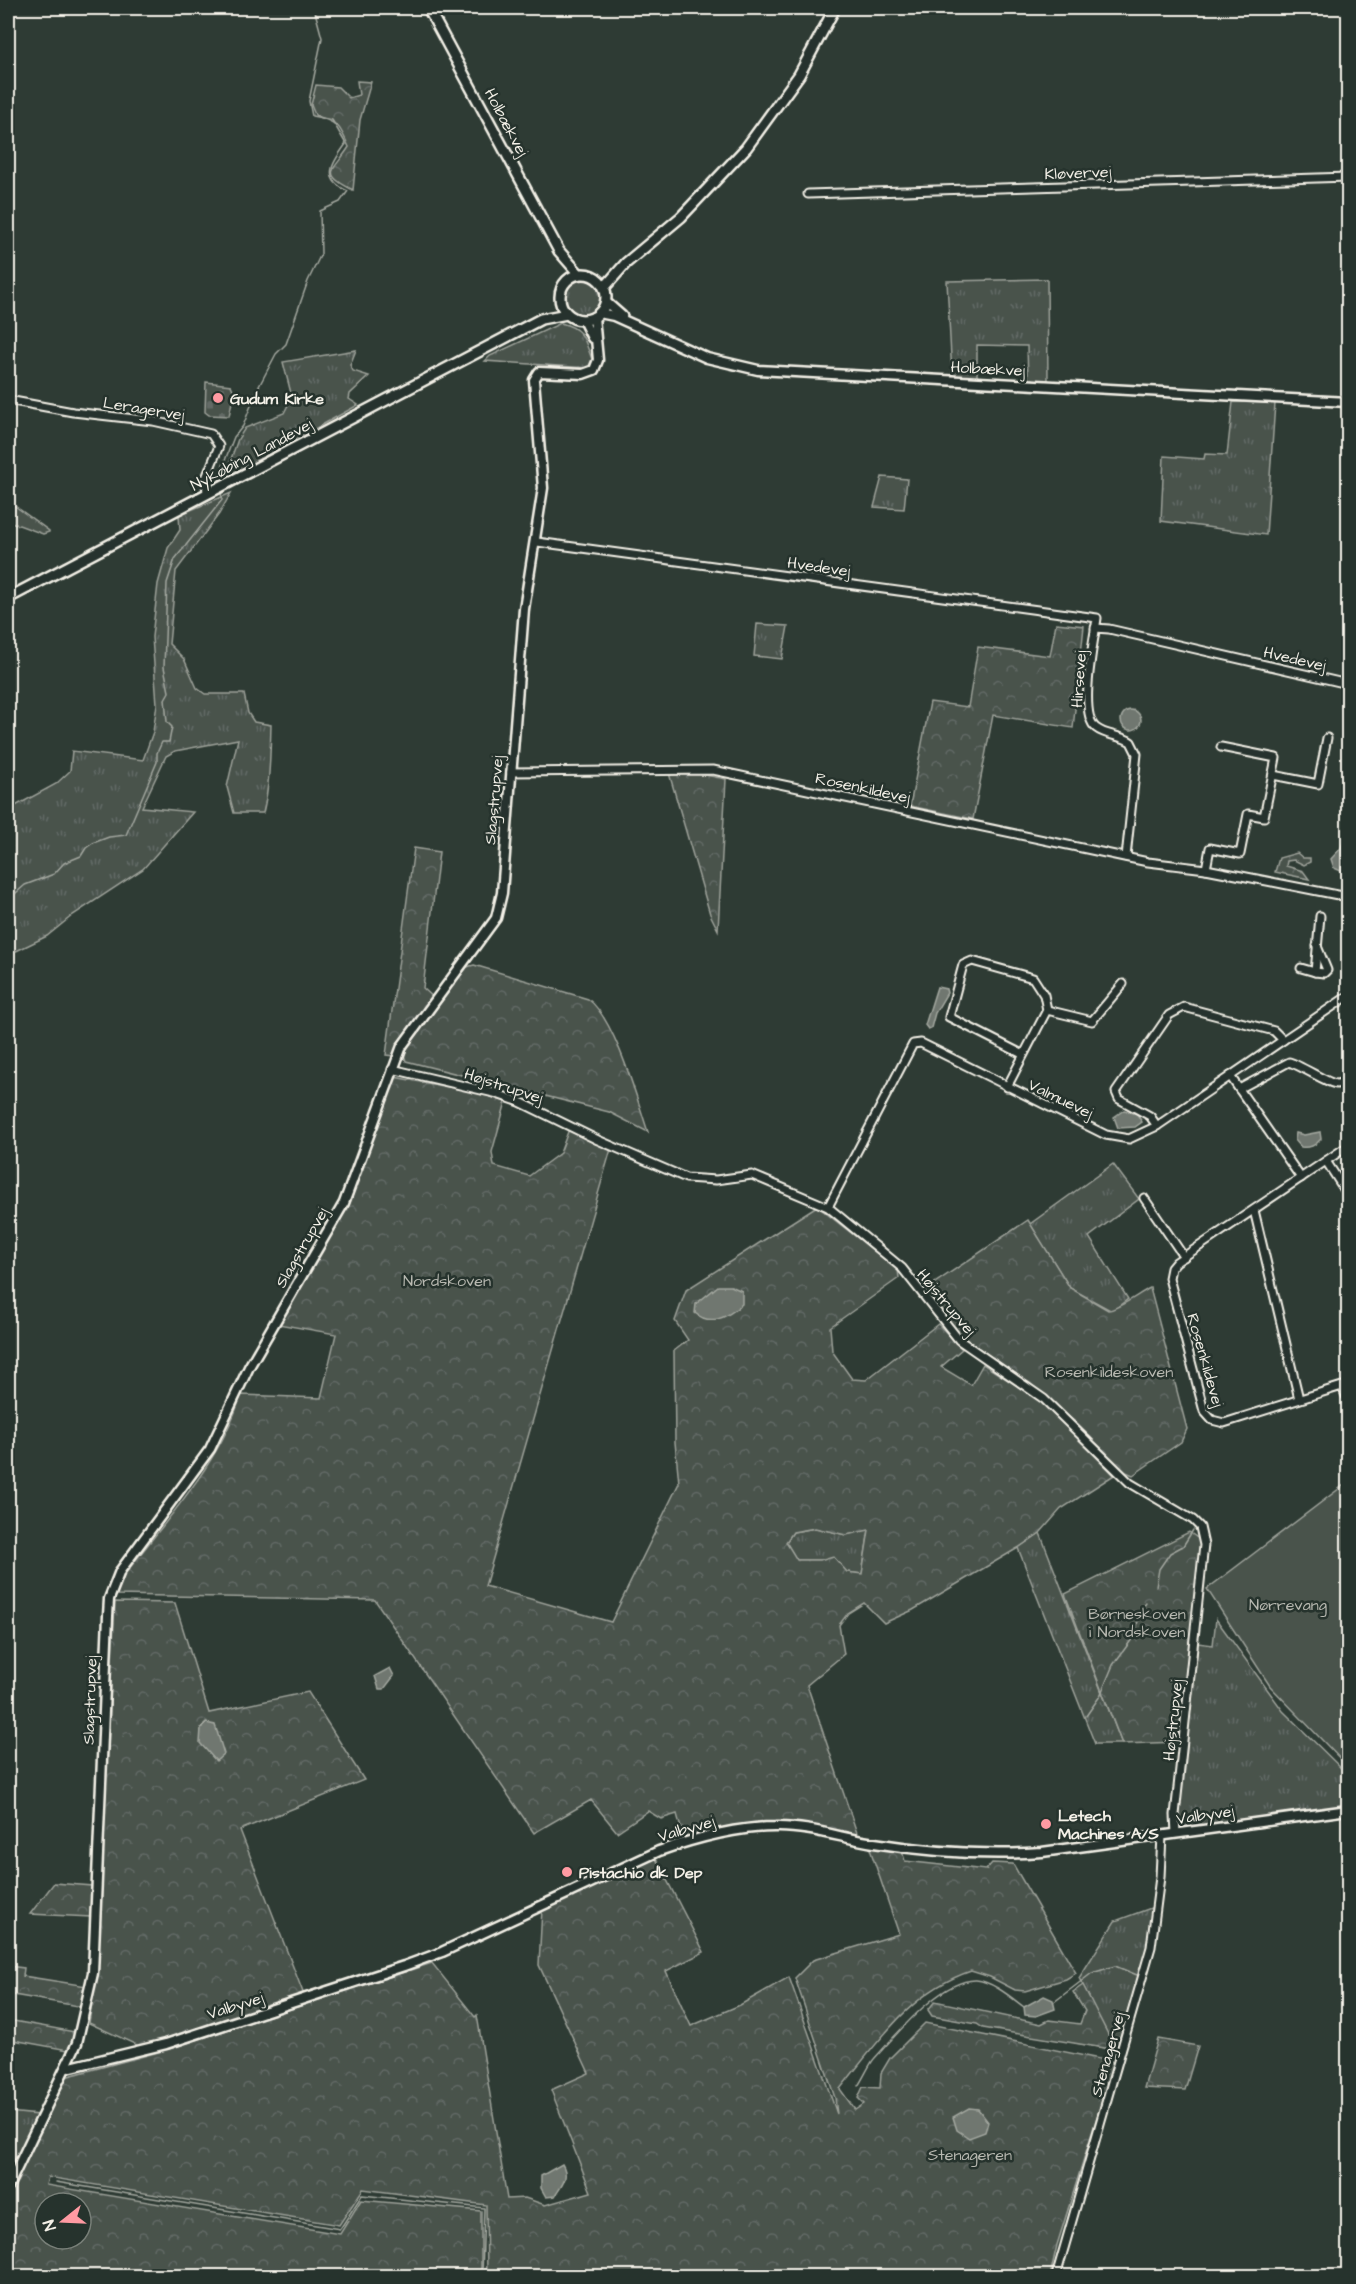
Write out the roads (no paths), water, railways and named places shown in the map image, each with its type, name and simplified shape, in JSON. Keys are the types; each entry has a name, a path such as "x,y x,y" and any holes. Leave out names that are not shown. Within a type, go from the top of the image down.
{"main road":[{"name":"Holbækvej","path":"428,8 559,251 579,274"},
{"path":"604,288 626,263 681,217 746,148 799,75 835,8"},
{"name":"Holbækvej","path":"559,251 567,280"},
{"path":"597,278 604,288 606,302 597,315 583,320 567,314 561,302 561,290 567,280 579,274 597,278 626,263"},
{"name":"Nykøbing Landevej","path":"8,598 541,319 561,302"},
{"name":"Nykøbing Landevej","path":"541,319 567,314"}],"street":[{"name":"Kløvervej","path":"808,194 1348,177"},
{"name":"Holbækvej","path":"606,302 635,325"},
{"name":"Holbækvej","path":"597,315 635,325 707,358 746,368 780,373 1348,402"},
{"path":"597,315 598,356"},
{"path":"583,320 598,356"},
{"name":"Slagstrupvej","path":"8,2187 52,2092 67,2068 85,2014 93,1973 108,1616 112,1591 120,1571 210,1449 249,1367 344,1203 356,1177 392,1069 402,1046 496,918 502,893 524,609 537,542 544,474 535,409 535,376 543,372 588,374 598,364 598,356"},
{"name":"Leragervej","path":"8,400 73,412 153,421 211,435 219,446 206,478 216,489"},
{"name":"Hvedevej","path":"537,542 1097,618"},
{"name":"Hirsevej","path":"1097,618 1087,698 1089,717 1092,724 1102,732 1131,742 1137,754 1126,857"},
{"name":"Hvedevej","path":"1095,628 1109,629 1348,684"},
{"path":"1273,775 1318,784 1327,738"},
{"path":"1206,868 1210,848 1240,854 1248,814 1264,817 1276,758 1221,747"},
{"name":"Rosenkildevej","path":"510,772 713,770 1126,857 1206,868 1348,897"},
{"path":"1315,972 1320,916"},
{"path":"1301,968 1324,973 1327,970 1316,943"},
{"path":"1007,1087 1022,1054 1047,1010 1042,990 1034,978 972,961 963,965 949,1017 1022,1054"},
{"path":"1047,1010 1092,1021 1123,984"},
{"name":"Valmuevej","path":"828,1207 913,1044 921,1043 1117,1139 1142,1136 1348,996"},
{"path":"1157,1126 1150,1116 1119,1099 1116,1092 1169,1015 1177,1009 1184,1007 1274,1031 1282,1040"},
{"path":"1239,1089 1288,1062 1301,1065 1330,1083 1336,1084 1348,1078"},
{"name":"Højstrupvej","path":"392,1069 494,1093 520,1102 589,1136 687,1178 716,1180 752,1175 828,1207 902,1268 959,1340 1044,1399 1130,1483 1200,1527 1204,1545 1175,1815 1176,1833"},
{"path":"1230,1076 1301,1178"},
{"name":"Rosenkildevej","path":"1346,1396 1342,1386 1218,1423 1207,1415 1169,1278 1171,1268 1184,1257 1348,1146"},
{"path":"1326,1161 1348,1195"},
{"path":"1144,1198 1184,1257"},
{"path":"1254,1210 1299,1399"},
{"name":"Valbyvej","path":"67,2068 166,2044 404,1966 442,1952 659,1851 746,1828 797,1828 923,1850 1006,1855 1348,1810"},
{"name":"Stenagervej","path":"1056,2277 1151,1947 1160,1877 1162,1836"}],"waterway":[{"path":"220,482 219,476 234,437 243,426 257,390 276,354 286,344 308,281 321,254 320,211 340,202 348,191 339,186 332,176 337,157 346,144 332,120 312,116 309,101 322,38 314,8"},
{"path":"8,900 25,885 54,874 64,863 81,856 93,843 109,837 126,835 157,762 157,753 162,742 169,742 172,727 167,722 165,699 169,692 164,667 167,583 175,559 222,500 221,490"},
{"path":"1156,1587 1159,1569 1170,1553 1183,1546 1193,1530"},
{"path":"1086,1716 1100,1696 1113,1665 1135,1635 1140,1611 1146,1603"},
{"path":"1054,2002 1092,1973 1115,1966 1137,1975"},
{"path":"858,2086 872,2061 894,2036 934,1998 962,1982 976,1980 989,1983 1024,2007"},
{"path":"56,2182 340,2229 362,2195 484,2208 482,2276"}],"place":[{"name":"Gudum Kirke","path":"218,398"},
{"name":"Letech Machines A/S","path":"1046,1824"},
{"name":"Pistachio dk Dep","path":"567,1872"}],"park label":[{"name":"Nordskoven","path":"447,1280"},
{"name":"Rosenkildeskoven","path":"1109,1371"},
{"name":"Nørrevang","path":"1288,1604"},
{"name":"Børneskoven i Nordskoven","path":"1137,1622"},
{"name":"Stenageren","path":"970,2154"}]}
